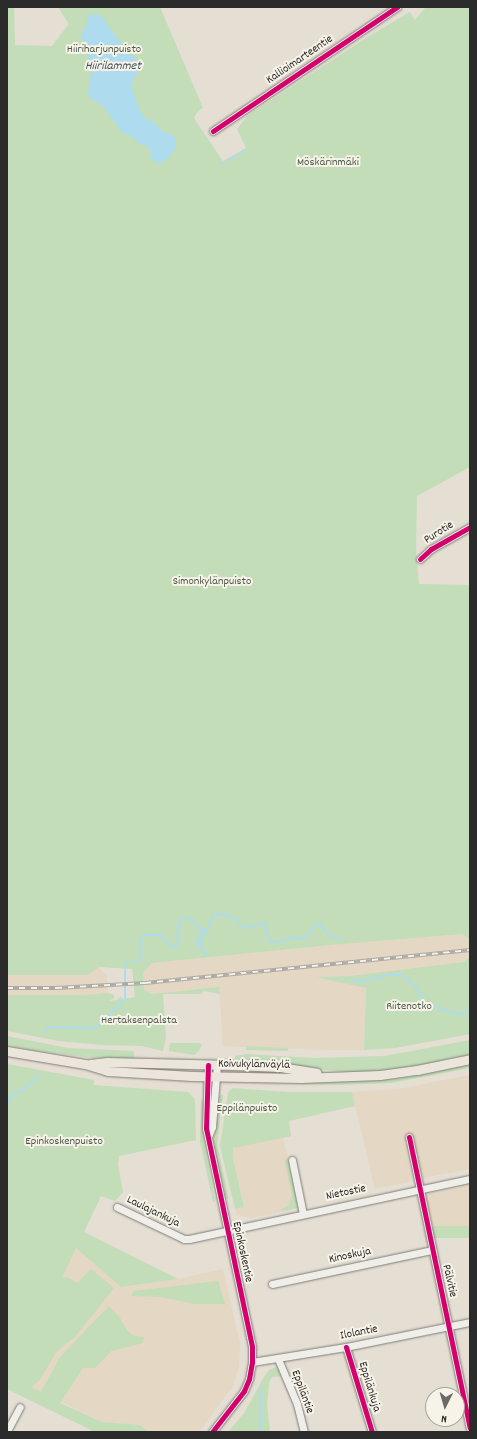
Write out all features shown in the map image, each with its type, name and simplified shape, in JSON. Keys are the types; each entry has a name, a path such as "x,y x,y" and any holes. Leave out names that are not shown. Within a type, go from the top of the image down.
{"main road":[{"name":"Koivukylänväylä","path":"7,1051 85,1064 108,1071 212,1076 301,1078 386,1075 470,1059"},
{"name":"Koivukylänväylä","path":"85,1064 108,1062 280,1067 329,1076"}],"street":[{"name":"Kallioimarteentie","path":"213,131 398,7"},
{"name":"Purotie","path":"420,559 431,550 470,527"},
{"name":"Epinkoskentie","path":"212,1065 212,1128 208,1137 252,1348 252,1362 249,1379 244,1391 212,1432"},
{"name":"Pälvitie","path":"409,1137 470,1428"},
{"path":"292,1160 304,1214"},
{"name":"Nietostie","path":"228,1231 470,1179"},
{"name":"Laulajankuja","path":"116,1207 184,1239 228,1231"},
{"name":"Kinoskuja","path":"272,1284 432,1250"},
{"name":"Ilolantie","path":"252,1362 346,1347 470,1322"},
{"name":"Eppilänkuja","path":"346,1347 372,1432"},
{"name":"Eppiläntie","path":"278,1359 298,1404 304,1432"},
{"path":"7,1431 20,1407"}],"shaded area":[{"path":"462,934 470,939 470,956 464,962 350,976 318,977 366,988 364,1050 223,1046 219,987 153,994 144,990 143,973 152,963 331,945"},
{"path":"93,961 107,976 108,993 96,1003 7,1001 7,965"},
{"path":"470,1075 470,1169 423,1178 412,1135 404,1137 412,1180 409,1182 375,1189 352,1092 398,1089"},
{"path":"288,1121 291,1136 283,1138 298,1203 291,1210 251,1218 237,1215 235,1209 244,1206 233,1158 233,1148"},
{"path":"470,1185 470,1226 434,1234 425,1197 428,1194"},
{"path":"76,1248 121,1287 178,1279 223,1269 240,1344 239,1367 233,1386 199,1432 148,1432 140,1425 102,1422 31,1387 39,1381 7,1336 61,1278"}],"green space":[{"name":"Simonkylänpuisto","path":"7,7 14,7 15,45 52,46 69,24 58,7 160,7 203,108 198,111 194,117 223,161 246,148 237,129 247,116 366,38 410,12 415,20 426,7 470,7 470,467 417,496 416,552 419,584 470,585 470,939 462,934 331,945 152,963 143,973 144,990 152,994 219,987 220,994 204,991 201,994 163,994 166,1038 163,1051 142,1046 102,1045 59,1041 7,1031 7,995 84,995 108,993 114,995 114,998 109,1001 117,1000 121,996 122,999 135,997 132,969 99,967 87,975 7,975"},
{"name":"Riitenotko","path":"470,956 470,1034 395,1048 364,1050 366,988 316,977 350,976 464,962"},
{"path":"7,1036 68,1048 134,1051 134,1058 120,1060 101,1059 30,1050 7,1045"},
{"path":"470,1040 470,1054 420,1066 374,1072 347,1072 235,1062 235,1056 247,1054 313,1058 385,1056"},
{"path":"170,1043 199,1043 202,1045 199,1051 194,1055 169,1051"},
{"path":"246,1046 288,1048 288,1051 246,1050"},
{"name":"Epinkoskenpuisto","path":"7,1064 94,1080 94,1085 188,1092 195,1099 196,1140 119,1156 118,1165 123,1192 115,1201 101,1196 84,1232 178,1279 121,1287 76,1248 62,1278 67,1277 77,1283 91,1269 114,1288 75,1337 57,1351 39,1381 31,1387 41,1392 60,1357 109,1306 120,1318 127,1330 134,1336 144,1337 143,1343 111,1351 95,1368 83,1368 60,1403 102,1422 140,1425 148,1432 95,1432 7,1389"},
{"path":"470,1064 470,1068 391,1083 334,1085 295,1084 320,1081 392,1079"},
{"name":"Eppilänpuisto","path":"233,1088 286,1092 352,1092 355,1106 289,1121 291,1136 233,1148 233,1158 244,1207 235,1209 220,1146 228,1092"},
{"path":"220,1095 223,1095 217,1145 228,1199 226,1199 213,1143"},
{"path":"203,1100 204,1141 215,1201 213,1202 200,1141 201,1101"},
{"path":"288,1159 298,1208 284,1211 281,1209 289,1205 292,1195 285,1163 285,1160"},
{"path":"433,1226 470,1226 470,1238 433,1238"},
{"path":"218,1281 225,1304 194,1304 161,1297 131,1296 134,1291"},
{"path":"276,1367 280,1370 282,1376 272,1377 269,1383 267,1405 270,1432 228,1432 244,1413 269,1370"}],"water":[{"name":"Hiirilammet","path":"98,14 104,19 114,34 135,58 137,72 131,85 140,111 146,119 154,122 162,131 171,134 176,139 176,148 165,161 159,163 151,160 150,148 140,144 131,136 122,133 104,107 88,96 91,72 82,38 82,32 87,25 87,16"}],"waterway":[{"path":"229,160 246,150"},
{"path":"220,164 224,163"},
{"path":"134,961 139,960 140,958 140,940 144,935 161,935 170,946 175,947 178,942 178,926 182,919 185,918 192,920 200,929 207,930 213,916 223,914 234,918 245,928 265,923 268,938 271,941 281,942 291,937 300,939 306,937 312,928 319,923 330,936 343,940"},
{"path":"200,929 200,938 196,942 203,949"},
{"path":"206,956 201,946 200,938 206,933 207,930"},
{"path":"44,1032 47,1028 51,1027 92,1028 102,1022 125,999 125,966 128,961"},
{"path":"351,978 358,982 389,975 402,975 415,986 425,1002 443,1010 458,1014 470,1011"},
{"path":"7,1104 13,1094 23,1090 38,1076"},
{"path":"260,1389 261,1432"}],"railway":[{"path":"7,988 56,988 145,983 470,950"}],"cycle path":[{"path":"213,131 397,7"},
{"path":"420,559 431,549 470,527"},
{"path":"208,1065 206,1128 252,1347 252,1362 249,1379 244,1391 212,1432"},
{"path":"409,1137 470,1428"},
{"path":"346,1347 372,1432"}],"park label":[{"name":"Hiiriharjunpuisto","path":"104,50"},
{"name":"Möskärinmäki","path":"328,163"},
{"name":"Hertaksenpalsta","path":"139,1021"}]}
